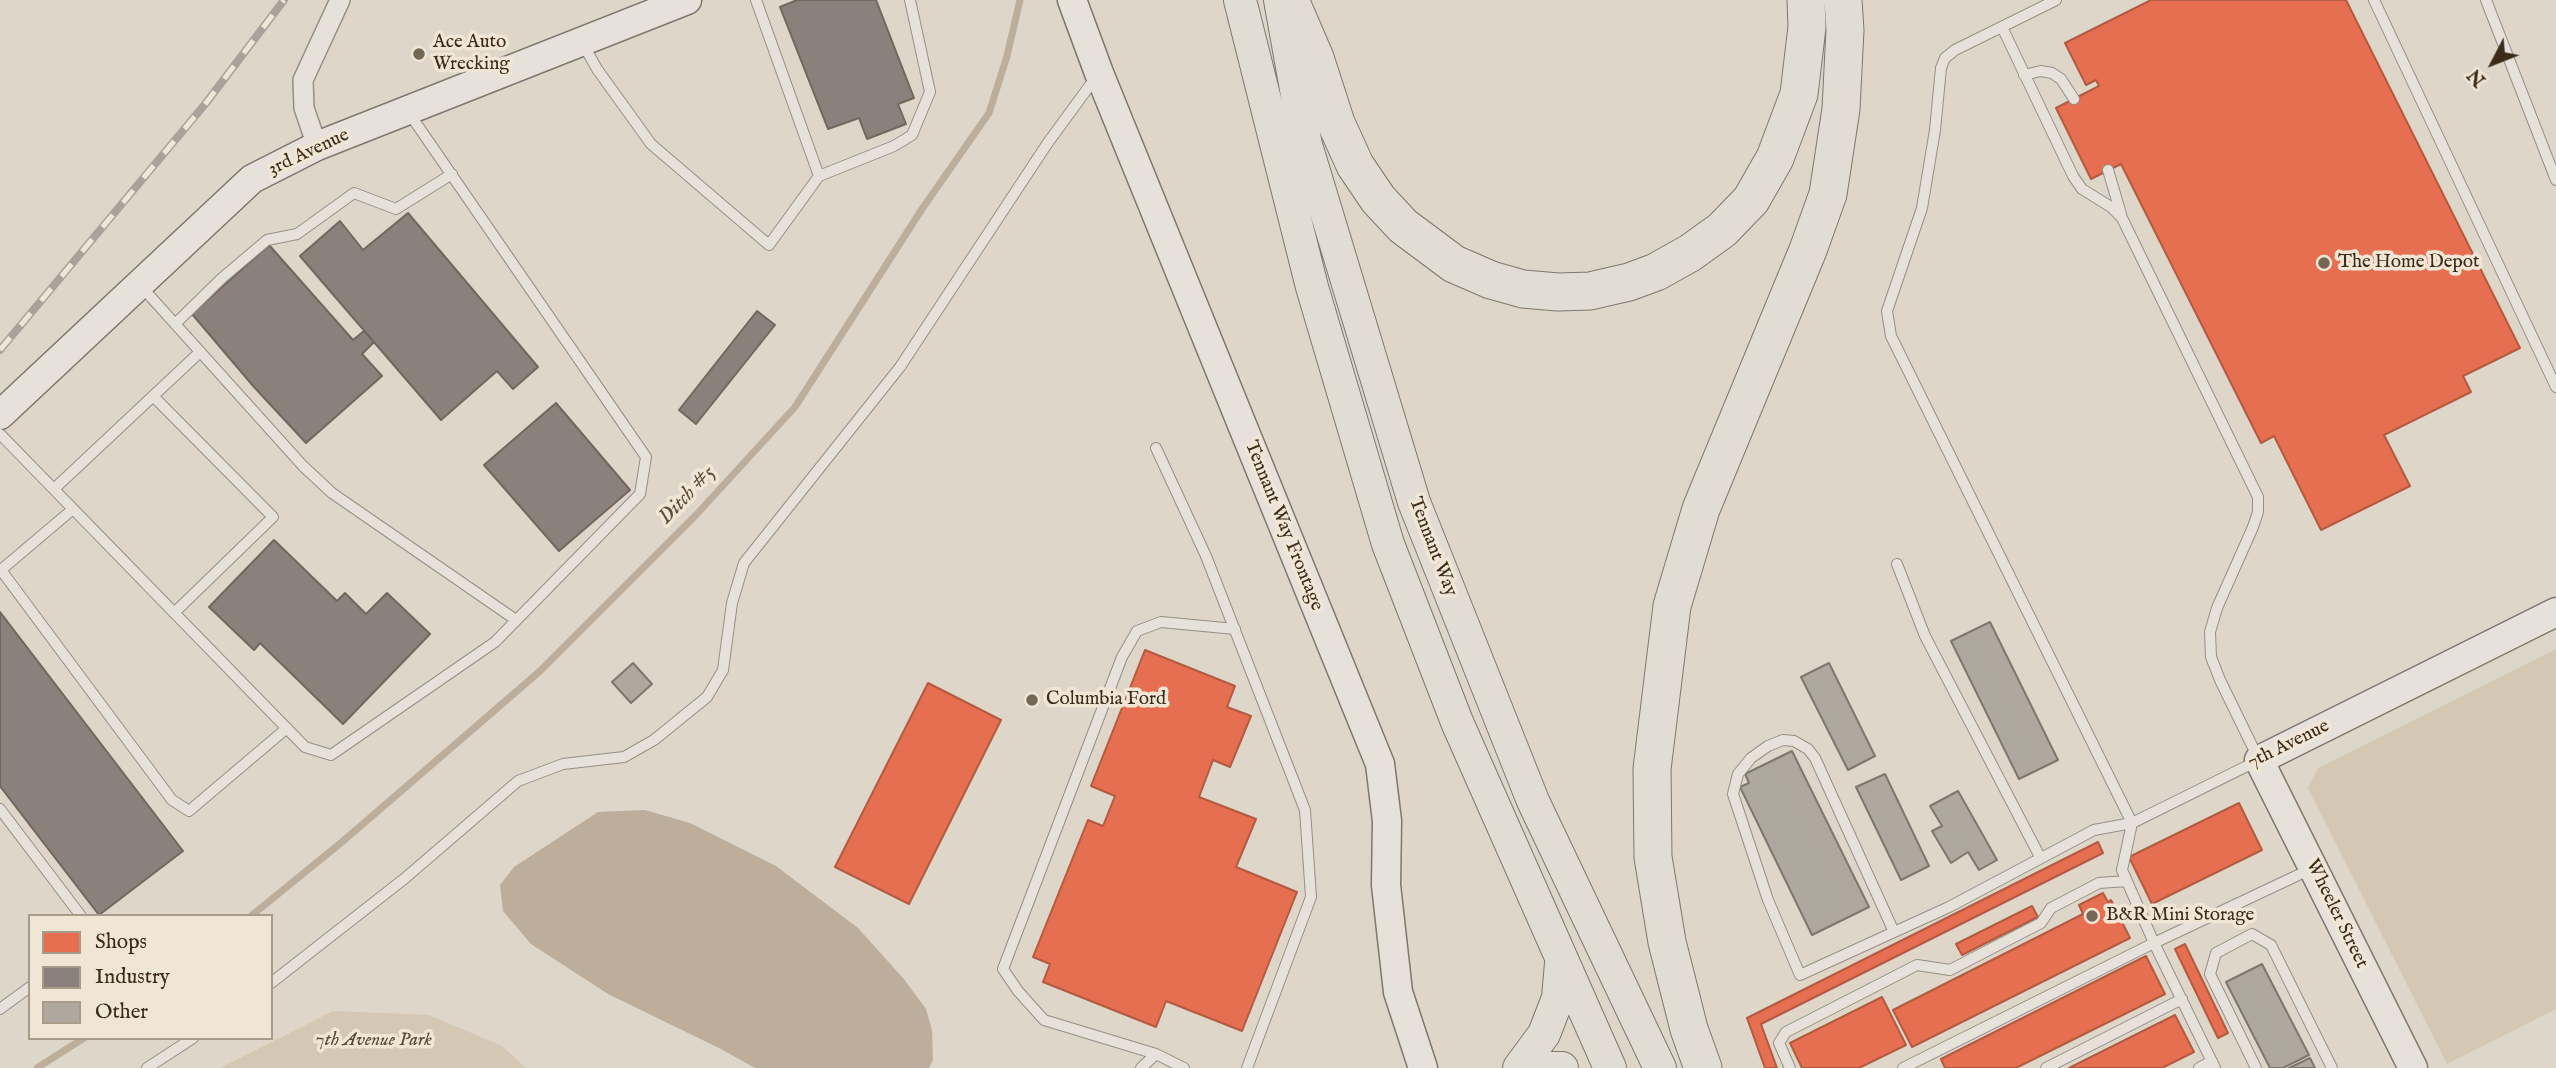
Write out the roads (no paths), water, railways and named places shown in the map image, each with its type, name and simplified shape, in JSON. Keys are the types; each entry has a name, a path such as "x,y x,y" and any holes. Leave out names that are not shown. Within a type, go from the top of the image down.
{"highway":[{"path":"1290,0 1355,165 1378,199 1403,226 1454,264 1491,280 1523,289 1558,292 1590,291 1629,282 1656,272 1690,253 1722,230 1751,200 1775,158 1798,94 1807,27 1806,0"},
{"path":"1703,1068 1689,1028 1667,942 1653,858 1653,769 1662,680 1672,606 1701,509 1808,250 1828,194 1840,109 1845,30 1843,0"}],"main road":[{"name":"3rd Avenue","path":"0,415 252,179 317,146 687,0"},
{"name":"Tennant Way Frontage","path":"1072,0 1099,73 1380,764 1387,821 1386,885 1398,992 1423,1068"},
{"name":"Tennant Way","path":"1240,0 1312,287 1388,544 1457,722 1610,1068"},
{"name":"Tennant Way","path":"1280,0 1306,145 1414,502 1532,801 1660,1068"},
{"name":"7th Avenue","path":"2259,760 2556,612"},
{"name":"Wheeler Street","path":"2259,760 2413,1068"},
{"path":"1519,1068 1544,1034 1558,998 1561,961"},
{"path":"1537,1068 1562,1068"}],"street":[{"path":"317,146 304,108 303,80 340,0"}],"lane":[{"path":"756,0 819,176"},
{"path":"582,41 597,69 651,144 769,245 819,176 894,146 912,135 930,92 910,0"},
{"path":"2056,0 1945,58 1941,68 1935,130 1922,208 1887,311 1891,336 2132,823 2122,870 2154,943 2214,1065 2199,1068"},
{"path":"2374,0 2556,387"},
{"path":"2486,0 2556,180"},
{"path":"2002,27 2073,176 2082,189 2111,206 2122,218"},
{"path":"2024,75 2041,71 2052,73 2061,79 2074,99"},
{"path":"273,981 404,879 518,781 563,764 624,757 654,740 707,697 723,670 732,603 744,563 900,367 1047,144 1099,73"},
{"path":"0,434 305,747 331,755 495,642 640,494 646,457 407,110"},
{"path":"2108,170 2122,218 2258,496 2258,512 2253,527 2217,608 2210,632 2211,657 2259,760"},
{"path":"175,324 222,278 267,240 297,234 354,193 396,209 452,174"},
{"path":"139,285 303,466 332,493 516,620"},
{"path":"54,489 200,352"},
{"path":"153,396 273,517 174,613"},
{"path":"1156,448 1206,556 1305,810 1311,897 1247,1068"},
{"path":"73,509 1,570 172,800 189,811 286,728"},
{"path":"1897,564 1925,636 2040,857"},
{"path":"1184,1068 1156,1054 1044,1020 1003,969 1122,657 1137,632 1161,622 1235,629"},
{"name":"7th Avenue","path":"1894,932 1815,758 1808,749 1794,741 1783,740 1768,746 1751,758 1738,774 1733,794 1768,900 1800,975 1894,932 1949,906 2094,830 2132,823 2259,760"},
{"path":"0,808 79,914"},
{"path":"1903,1068 2154,943 2313,868"},
{"path":"1790,1068 1779,1043 1786,1032 1916,965 1950,970 2041,923 2050,908 2099,883 2127,881"},
{"path":"2256,1068 2210,974 2216,953 2252,934 2271,945 2332,1068"},
{"path":"0,1009 28,988"},
{"path":"2046,1068 2182,999"},
{"path":"147,1068 190,1040"},
{"path":"1141,1068 1156,1054"}],"waterway":[{"name":"Ditch #5","path":"253,914 342,842 539,672 696,515 795,407 922,209 989,113 1007,56 1020,0"},
{"name":"Ditch #5","path":"37,1068 81,1040"}],"railway":[{"path":"0,350 206,103 284,0"}],"place":[{"name":"Ace Auto Wrecking","path":"419,54"},
{"name":"The Home Depot","path":"2324,263"},
{"name":"Columbia Ford","path":"1032,700"},
{"name":"B&R Mini Storage","path":"2092,916"}],"park label":[{"name":"7th Avenue Park","path":"374,1041"}]}
